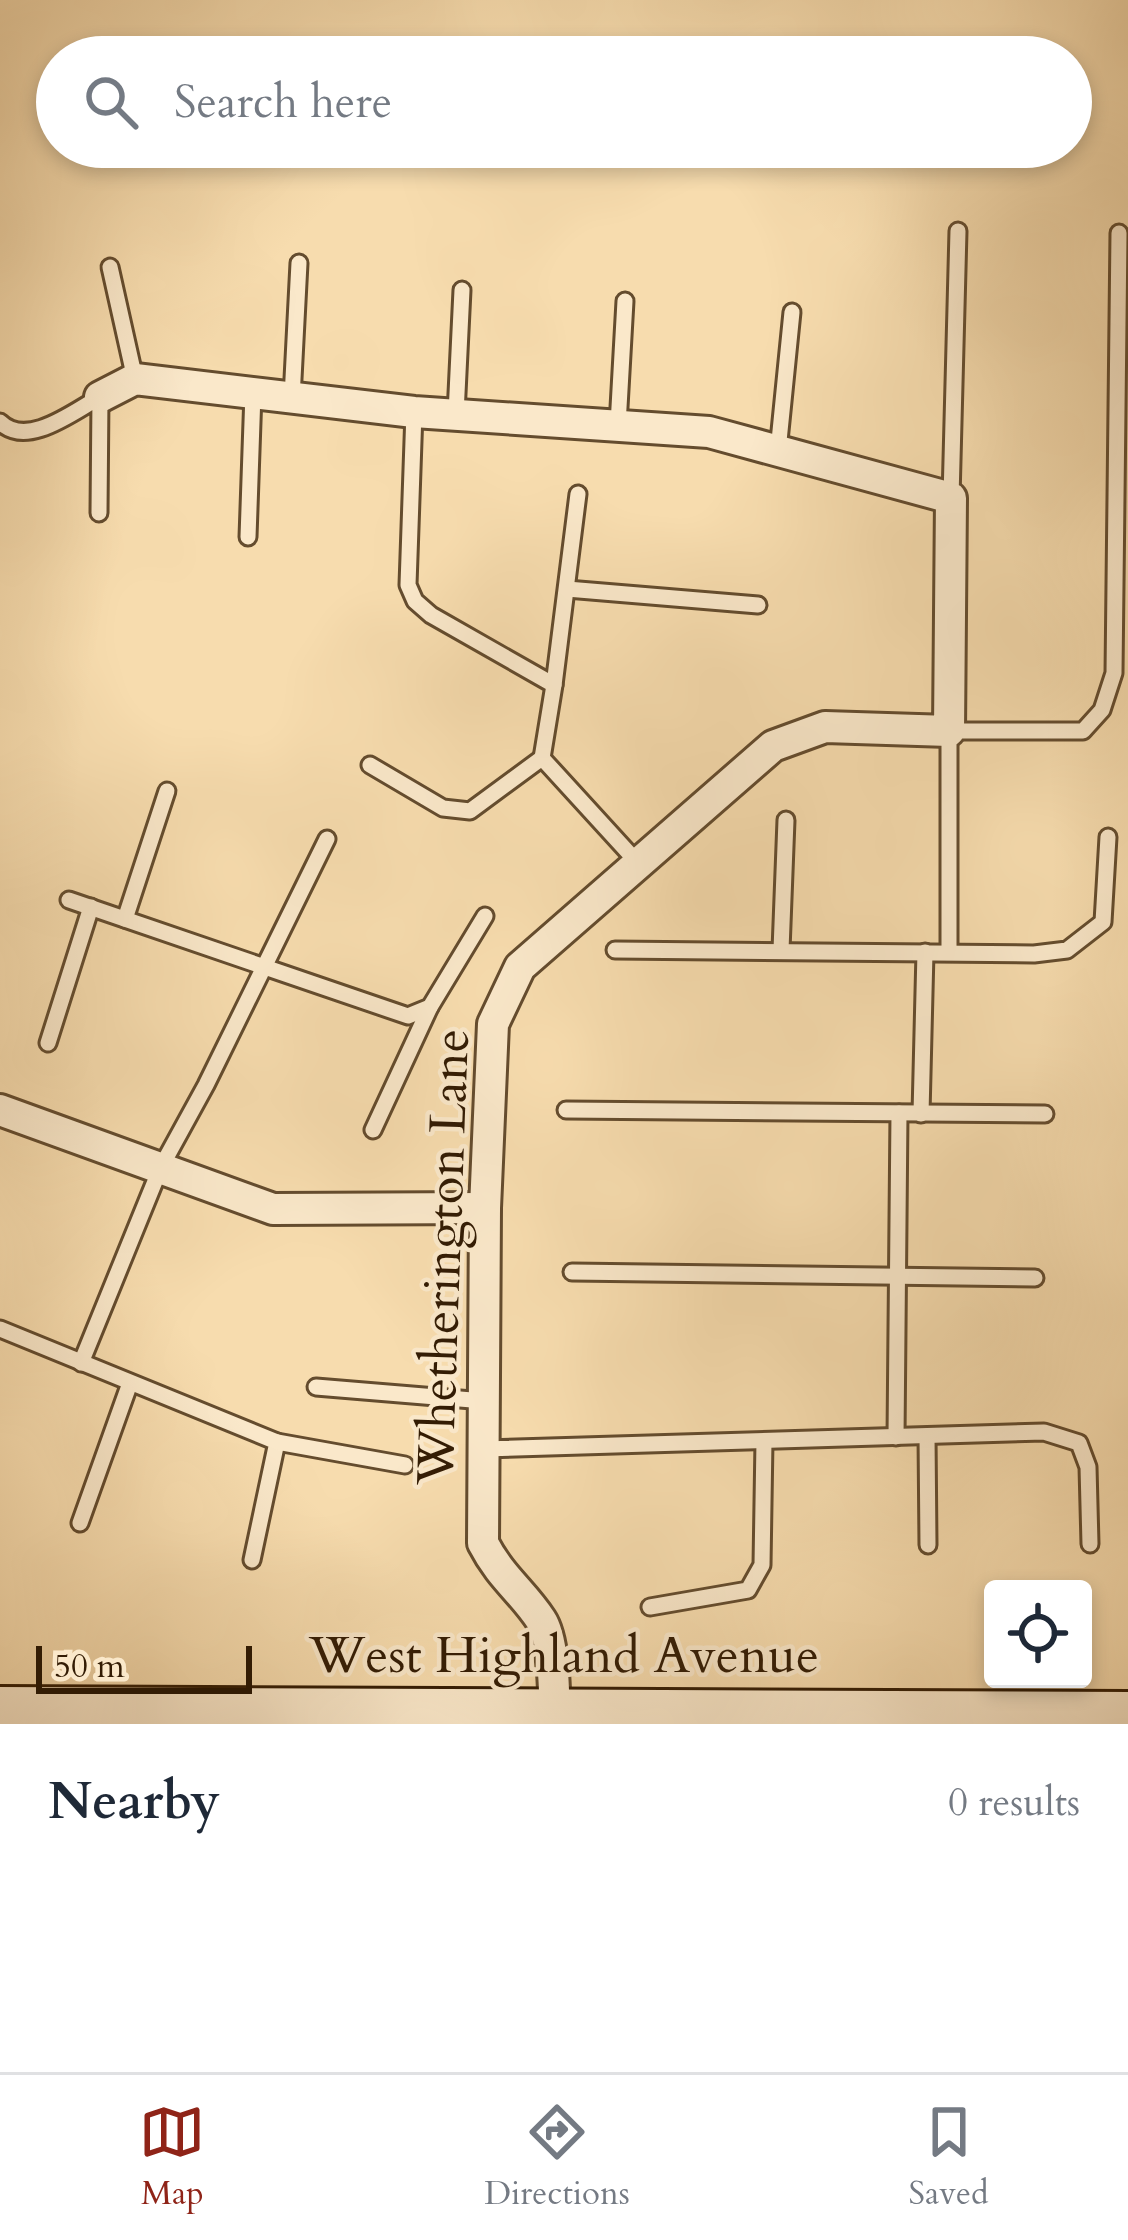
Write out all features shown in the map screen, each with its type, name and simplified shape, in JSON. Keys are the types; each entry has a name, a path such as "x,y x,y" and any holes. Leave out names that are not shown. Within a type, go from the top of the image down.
{"street":[{"path":"100,397 135,379 414,412 709,432 951,498 950,730"},
{"name":"Whetherington Lane","path":"554,1716 548,1636 542,1620 498,1573 483,1544 485,1208 493,1024 520,967 773,746 825,727 950,730"},
{"path":"0,1110 273,1209 485,1208"},
{"name":"West Highland Avenue","path":"0,1708 554,1716 1128,1713"}],"lane":[{"path":"951,498 958,231"},
{"path":"950,952 950,730 1083,731 1102,710 1114,673 1119,233"},
{"path":"292,398 299,263"},
{"path":"110,267 135,379"},
{"path":"456,415 462,290"},
{"path":"618,425 625,301"},
{"path":"778,451 791,312"},
{"path":"248,537 253,393"},
{"path":"0,422 8,430 22,432 46,427 100,397 99,512"},
{"path":"414,412 408,585 415,601 431,615 554,685"},
{"path":"370,765 442,808 470,811 542,758 578,494"},
{"path":"567,590 758,605"},
{"path":"542,758 637,862"},
{"path":"125,919 167,791"},
{"path":"782,950 786,820"},
{"path":"615,950 1034,954 1067,950 1103,922 1108,837"},
{"path":"81,1363 160,1169 327,839"},
{"path":"69,900 408,1016 430,1007"},
{"path":"48,1043 91,908"},
{"path":"373,1130 430,1007 485,916"},
{"path":"921,1114 925,952"},
{"path":"566,1110 1046,1114"},
{"path":"896,1437 899,1113"},
{"path":"572,1272 1035,1277"},
{"path":"0,1329 277,1442 405,1466"},
{"path":"80,1523 130,1383"},
{"path":"316,1388 484,1401"},
{"path":"484,1449 1044,1432 1079,1443 1088,1467 1090,1544"},
{"path":"927,1436 928,1545"},
{"path":"650,1607 748,1590 763,1565 764,1441"},
{"path":"252,1560 277,1442"}]}
